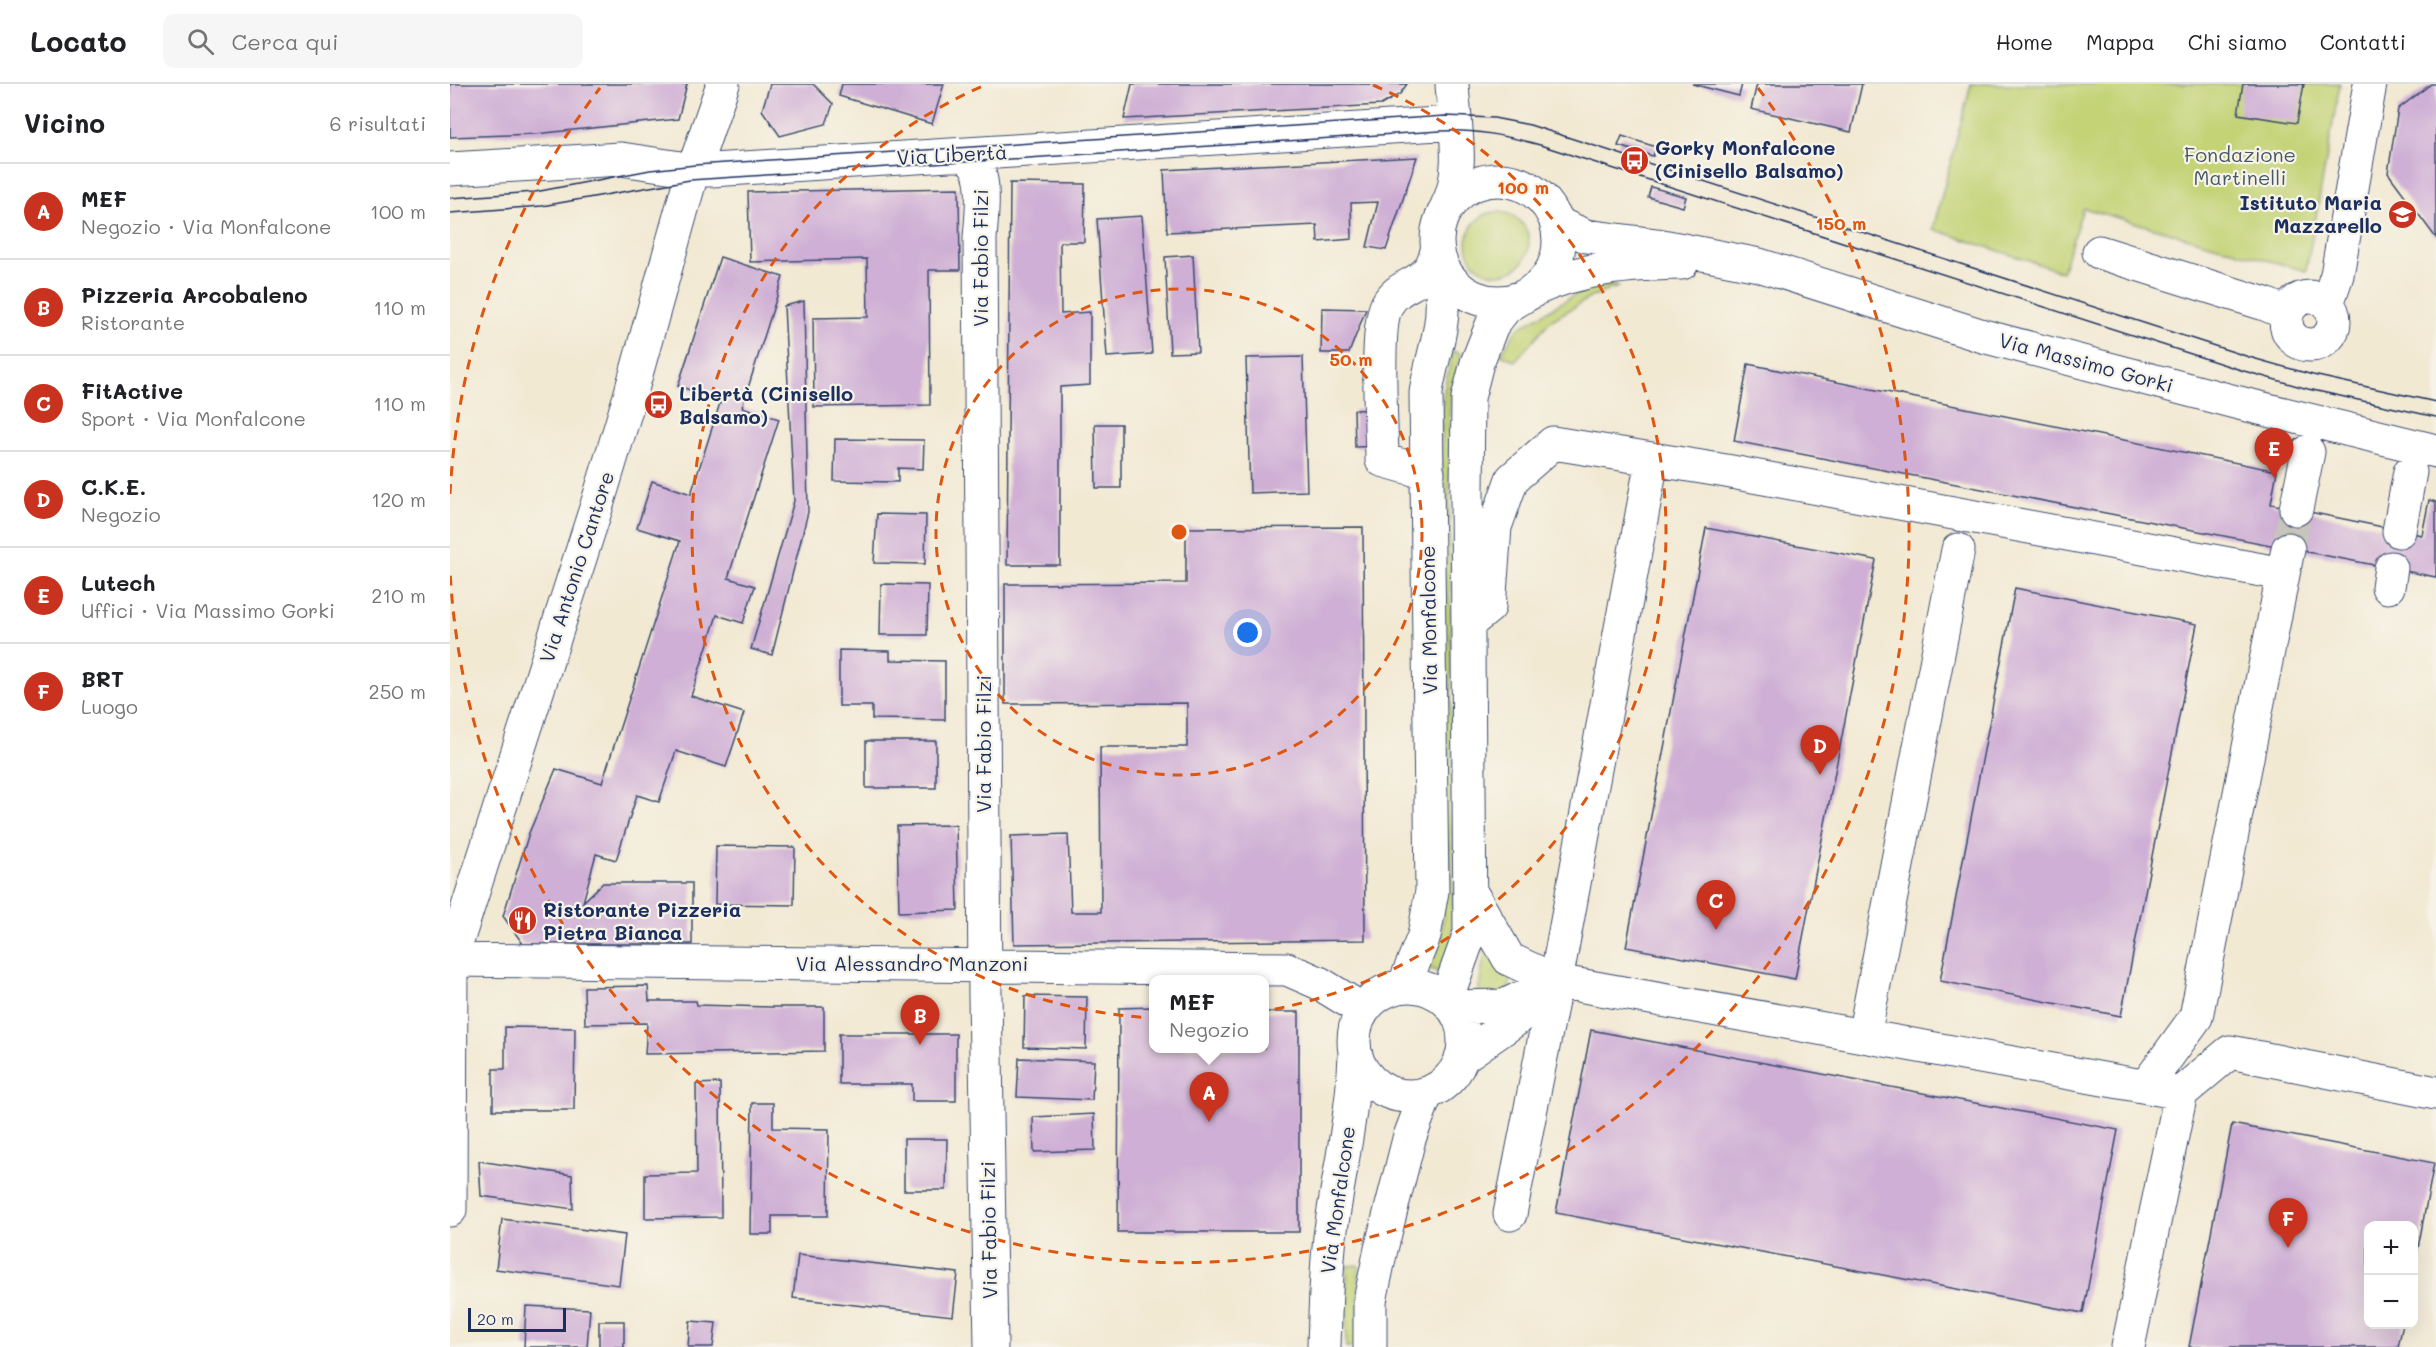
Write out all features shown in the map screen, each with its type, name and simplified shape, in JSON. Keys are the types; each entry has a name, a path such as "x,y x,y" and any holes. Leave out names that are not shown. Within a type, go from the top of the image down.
{"street":[{"name":"Via Antonio Cantore","path":"450,1210 450,960 600,494 694,170 723,84"},
{"path":"1428,473 1382,460 1381,341 1383,314 1387,304 1392,297 1428,273 1434,264 1438,228 1452,197 1457,172 1452,84"},
{"path":"2099,252 2265,304 2286,313 2286,329 2295,341 2311,346 2326,340 2331,334 2334,318 2327,304 2337,274 2370,84"},
{"name":"Via Libertà","path":"450,169 621,159 694,170 1454,123"},
{"name":"Via Fabio Filzi","path":"958,155 965,155 974,161 982,181 980,240 985,964 992,1347"},
{"path":"1437,251 1440,262 1450,279 1468,294 1498,302 1530,293 1548,276 1557,255 1559,234 1553,215 1545,202 1531,189 1517,183 1498,179 1480,182 1467,188 1446,208"},
{"name":"Via Massimo Gorki","path":"1553,215 1561,225 1586,236 1657,245 1775,270 1983,336 2235,402 2436,451"},
{"name":"Via Monfalcone","path":"1404,986 1424,936 1432,891 1426,393 1428,372 1440,328 1443,301 1437,251"},
{"name":"Via Massimo Gorki","path":"1530,293 1560,278 1595,270 1661,264 1740,262"},
{"name":"Via Monfalcone","path":"1449,1003 1470,933 1468,398 1477,363 1495,319 1506,308 1530,293"},
{"path":"1468,624 1489,607 1495,527 1512,479 1553,443 2286,561 2196,1017 2145,1086"},
{"path":"2296,509 2308,452"},
{"path":"1510,1215 1556,981 1652,459"},
{"path":"2399,531 2410,472"},
{"path":"1864,1036 1958,550"},
{"path":"1470,891 1509,959 1556,981 2181,1093"},
{"name":"Via Alessandro Manzoni","path":"450,960 1287,969 1319,983 1363,1010"},
{"path":"1449,1003 1504,1006 1556,981"},
{"path":"1461,1058 1514,1021 1556,981"},
{"path":"1404,986 1429,990 1449,1003 1459,1019 1464,1039 1461,1058 1456,1070 1444,1085 1426,1094 1399,1096 1381,1089 1363,1072 1355,1054 1354,1033 1363,1010 1369,1003 1385,992 1404,986"},
{"path":"2128,1347 2181,1093 2230,1052 2436,1093"},
{"name":"Via Monfalcone","path":"1324,1347 1324,1300 1330,1237 1353,1098 1355,1054"},
{"path":"1370,1347 1370,1301 1381,1249 1409,1139 1426,1094"}],"green space":[{"name":"Fondazione Martinelli","path":"1971,84 2340,84 2306,271 2083,208 2062,272 1933,229"},
{"path":"1498,212 1510,214 1520,221 1527,231 1529,243 1527,255 1520,265 1510,272 1498,274 1486,272 1476,265 1469,255 1467,243 1469,231 1476,221 1486,214"},
{"path":"1591,285 1620,286 1593,296 1550,321 1515,361 1501,354 1517,329"},
{"path":"1453,351 1461,354 1451,389 1449,418 1453,944 1439,972 1428,968 1440,946 1443,916 1442,411 1444,390"},
{"path":"1487,938 1511,973 1508,997 1478,995"},
{"path":"1359,1265 1358,1347 1346,1347 1347,1266"}],"building":[{"path":"450,84 687,84 678,119 535,134 450,137"},
{"path":"770,84 813,84 833,104 826,124 780,136 762,110"},
{"path":"842,84 944,84 932,124 839,96"},
{"path":"1132,84 1407,84 1400,94 1381,105 1124,119"},
{"path":"1692,84 1742,84 1739,96"},
{"path":"1757,84 1862,84 1851,132 1751,109"},
{"path":"2243,84 2304,84 2297,123 2238,114"},
{"path":"2431,84 2436,84 2436,238 2388,173 2398,109"},
{"path":"1622,136 1656,147 1653,156 1618,146"},
{"path":"1417,157 1386,250 1367,247 1378,202 1351,203 1352,239 1318,242 1317,225 1167,232 1164,170"},
{"path":"1010,183 1085,184 1084,242 1060,242 1061,314 1090,312 1090,385 1060,387 1060,565 1007,565"},
{"path":"1651,187 1686,197 1683,207 1648,197"},
{"path":"959,188 960,270 929,270 930,405 814,407 813,318 868,317 867,259 750,262 748,192"},
{"path":"1142,216 1152,354 1107,357 1097,219"},
{"path":"1193,255 1198,352 1170,353 1165,257"},
{"path":"720,257 783,277 742,407 779,419 728,578 755,586 743,623 717,615 691,696 744,713 726,767 676,751 659,802 637,795 616,860 596,854 583,902 603,883 692,883 692,944 523,944 503,916 529,833 556,769 602,783 680,541 637,528 652,481 691,494 721,400 678,386"},
{"path":"804,301 808,512 772,655 751,649 794,501 784,306"},
{"path":"1322,308 1366,309 1349,353 1321,353"},
{"path":"1303,357 1307,491 1250,493 1246,358"},
{"path":"1748,364 2277,471 2271,504 2422,535 2429,500 2436,502 2436,577 1734,441"},
{"path":"1385,409 1385,446 1355,447 1354,410"},
{"path":"1095,424 1121,424 1121,488 1096,488"},
{"path":"835,439 924,440 923,469 898,468 898,482 834,481"},
{"path":"877,514 926,515 925,564 874,563"},
{"path":"1363,527 1365,940 1014,944 1011,836 1068,834 1071,912 1101,912 1100,747 1187,747 1187,703 1005,704 1005,584 1186,583 1186,528"},
{"path":"1706,528 1876,560 1795,979 1626,947"},
{"path":"881,584 928,585 927,635 880,635"},
{"path":"2015,588 2197,624 2121,1016 1940,981"},
{"path":"839,650 890,651 890,660 945,661 945,720 872,719 872,706 839,706"},
{"path":"866,741 936,741 936,788 866,788"},
{"path":"956,825 958,910 899,912 897,826"},
{"path":"716,846 795,847 794,905 715,904"},
{"path":"648,986 649,1001 696,1001 697,1005 824,1007 824,1051 645,1054 647,1023 585,1024 584,987"},
{"path":"1025,996 1087,997 1086,1049 1024,1047"},
{"path":"1149,1007 1149,1053 1269,1053 1269,1012 1299,1012 1299,1232 1118,1232 1119,1008"},
{"path":"505,1027 575,1028 574,1110 493,1110 493,1069 505,1069"},
{"path":"1591,1030 2118,1130 2083,1313 1556,1213"},
{"path":"839,1034 956,1034 956,1101 912,1101 912,1084 839,1084"},
{"path":"1019,1058 1094,1061 1092,1100 1017,1097"},
{"path":"720,1083 721,1217 645,1218 645,1174 697,1173 696,1084"},
{"path":"752,1103 773,1103 773,1128 829,1129 828,1216 772,1216 772,1234 750,1234"},
{"path":"1094,1114 1095,1150 1034,1152 1033,1117"},
{"path":"2232,1124 2434,1163 2418,1248 2418,1221 2364,1221 2364,1329 2402,1329 2398,1347 2189,1347"},
{"path":"904,1139 947,1139 946,1190 904,1190"},
{"path":"479,1161 572,1175 573,1209 481,1196"},
{"path":"502,1219 625,1235 619,1285 496,1269"},
{"path":"798,1255 958,1273 953,1316 793,1298"},
{"path":"526,1306 590,1309 587,1347 524,1347"},
{"path":"599,1321 624,1321 624,1347 599,1347"},
{"path":"690,1321 716,1323 713,1347 688,1347"}],"tunnel":[{"path":"2288,549 2296,509"}],"tram line":[{"path":"450,198 535,192 650,170 695,165 1445,116 1494,118 1530,125 2249,357 2313,375 2436,402"},
{"path":"450,213 542,206 690,180 1440,131 1478,132 1540,145 2244,371 2308,389 2436,417"}],"place":[{"name":"Gorky Monfalcone (Cinisello Balsamo)","path":"1634,160"},
{"name":"Istituto Maria Mazzarello","path":"2403,215"},
{"name":"Libertà (Cinisello Balsamo)","path":"658,405"},
{"name":"Lutech","path":"2274,478"},
{"name":"C.K.E.","path":"1820,775"},
{"name":"Ristorante Pizzeria Pietra Bianca","path":"522,921"},
{"name":"FitActive","path":"1716,930"},
{"name":"Pizzeria Arcobaleno","path":"920,1045"},
{"name":"MEF","path":"1209,1122"},
{"name":"BRT","path":"2288,1248"}]}
